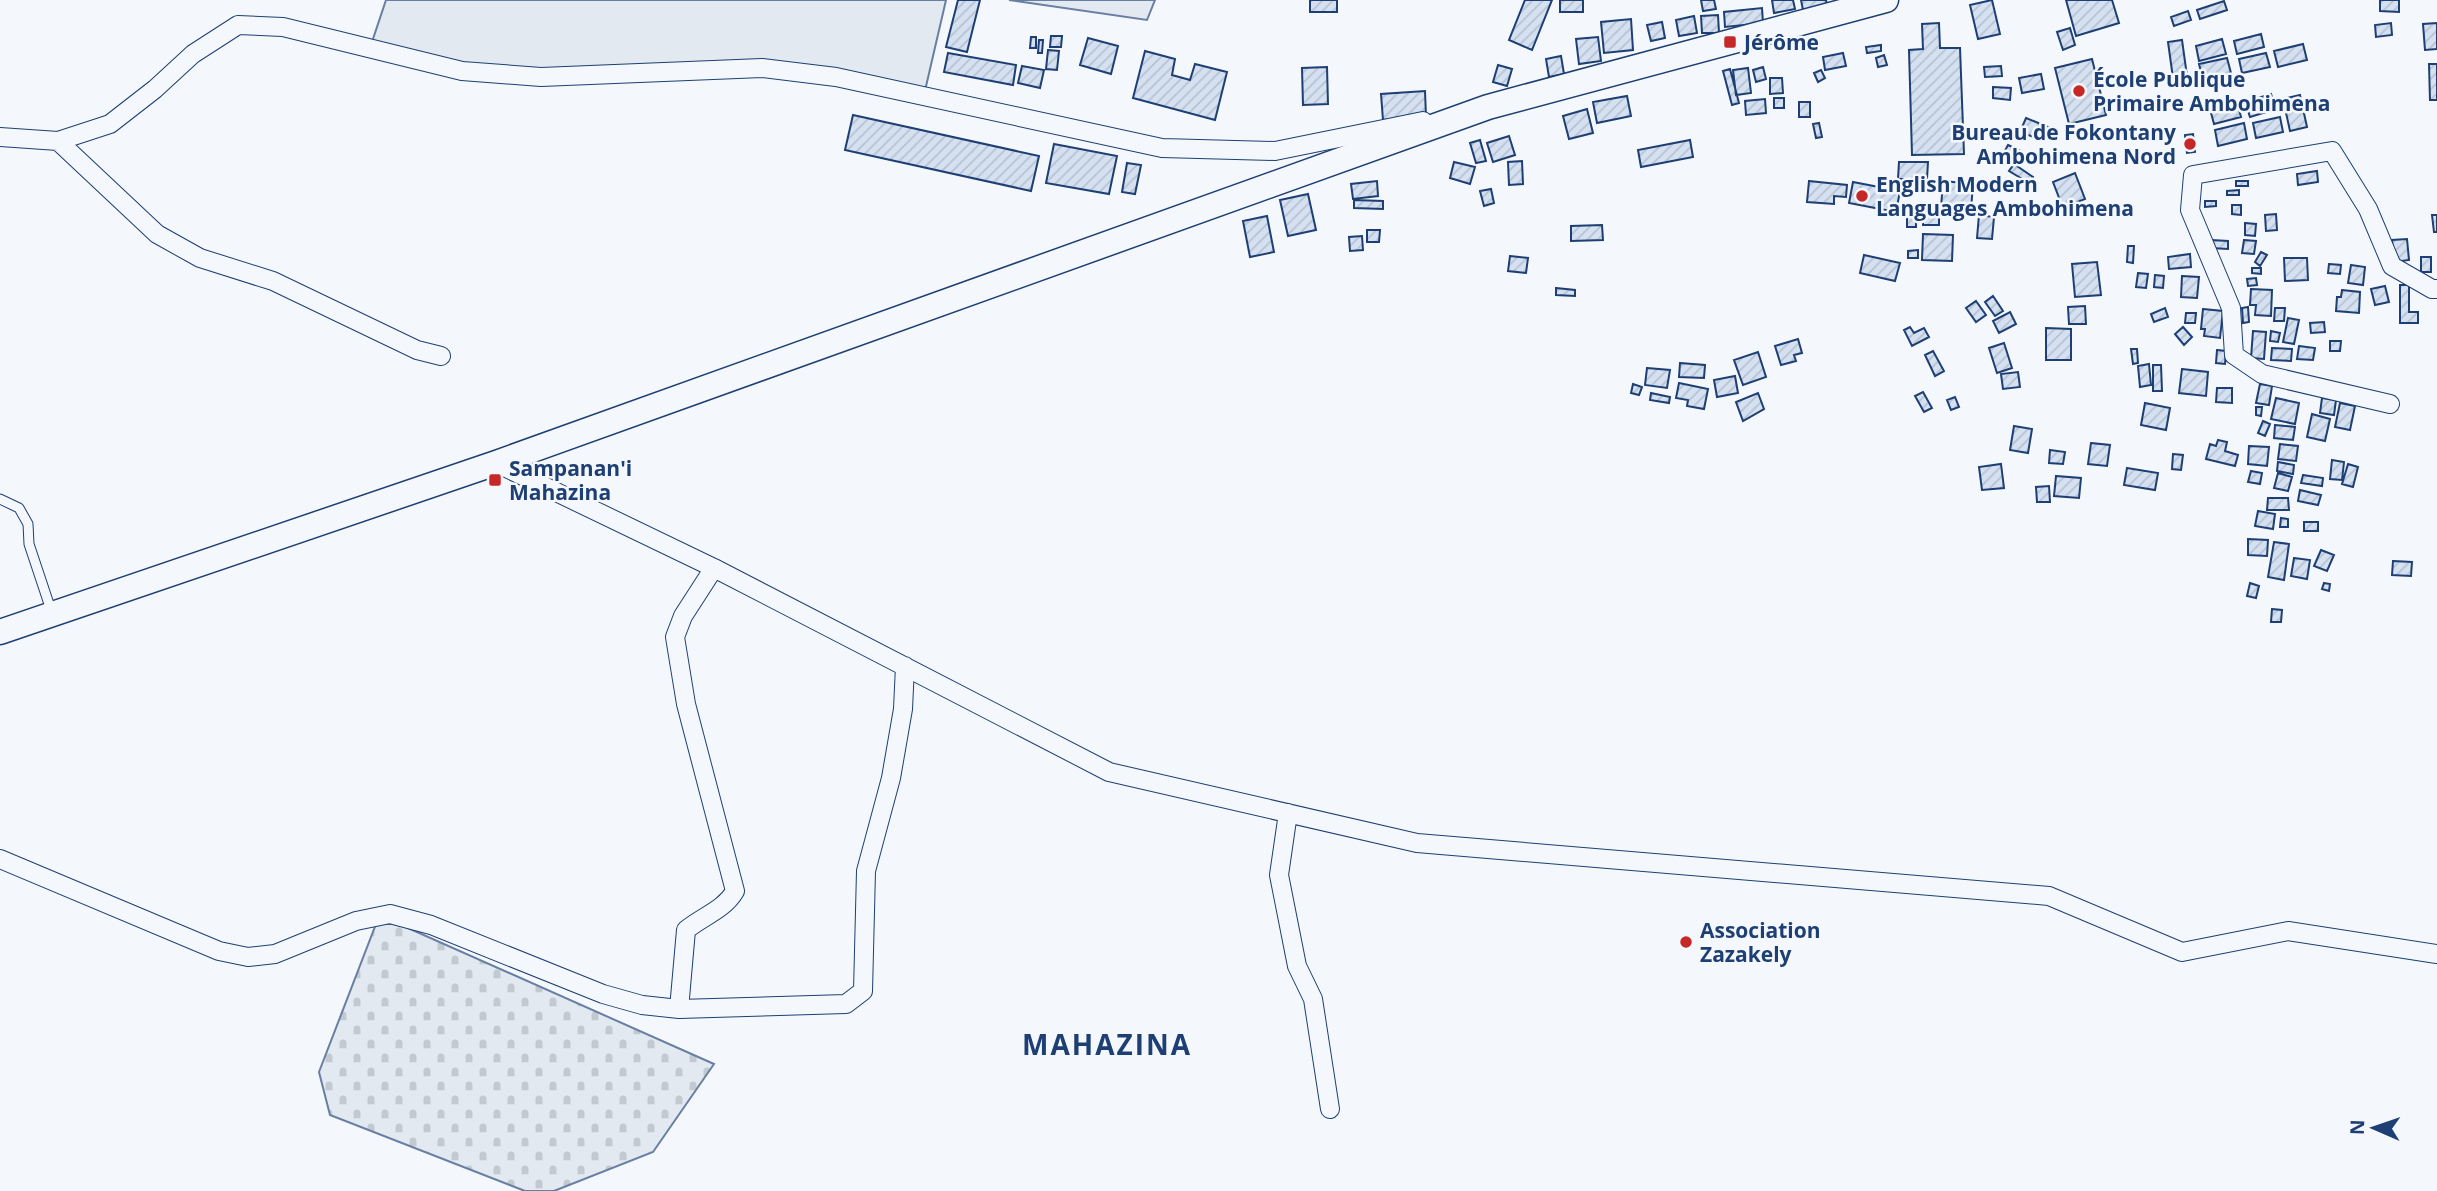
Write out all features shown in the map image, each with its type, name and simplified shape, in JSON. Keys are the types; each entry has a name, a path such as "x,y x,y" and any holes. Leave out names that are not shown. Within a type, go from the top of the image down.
{"main road":[{"path":"0,632 496,463 1488,107 1886,0"}],"street":[{"path":"0,137 58,141 110,124 155,89 193,54 238,26 283,27 462,71 541,77 762,68 836,77 1162,148 1275,151 1488,107"},
{"path":"58,141 121,203 167,240 200,258 273,281 417,350 442,356"},
{"path":"2390,404 2262,374 2234,355 2231,308 2190,209 2193,175 2332,151 2368,209 2392,266 2432,289 2437,289"},
{"path":"496,463 714,568 1109,772 1417,843 2049,896 2182,952 2288,931 2437,954"},
{"path":"679,1009 686,930 702,917 727,905 735,891 687,704 675,637 683,616 714,568"},
{"path":"0,859 219,951 248,957 275,954 356,921 390,914 431,925 603,994 642,1005 679,1009 846,1004 863,991 866,871 891,779 903,709 905,666"},
{"path":"1288,813 1279,876 1297,966 1313,999 1330,1109"}],"lane":[{"path":"0,499 19,508 28,524 29,544 52,614"}],"green space":[{"path":"386,0 946,0 924,95 836,77 541,77 370,48"},
{"path":"1009,0 1155,0 1147,20"},
{"path":"376,924 399,924 714,1064 653,1152 554,1191 525,1191 330,1115 319,1072"}],"building":[{"path":"958,0 980,0 967,52 946,47"},
{"path":"1310,0 1337,0 1337,12 1310,12"},
{"path":"1525,0 1552,0 1532,50 1509,40"},
{"path":"1560,0 1583,0 1583,12 1560,12"},
{"path":"1701,0 1714,0 1716,9 1703,11"},
{"path":"1772,0 1793,0 1795,9 1774,13"},
{"path":"1801,0 1826,0 1827,5 1803,10"},
{"path":"1992,0 2000,34 1978,39 1970,5"},
{"path":"2066,0 2112,0 2119,23 2076,36"},
{"path":"2380,0 2399,0 2399,12 2380,11"},
{"path":"2224,1 2227,10 2200,19 2197,10"},
{"path":"1762,8 1763,23 1725,27 1724,12"},
{"path":"2188,11 2191,20 2174,26 2171,17"},
{"path":"1718,15 1719,33 1702,33 1701,16"},
{"path":"1694,16 1697,33 1679,36 1676,20"},
{"path":"1631,19 1633,50 1604,53 1601,22"},
{"path":"1662,22 1665,38 1651,41 1647,25"},
{"path":"1939,23 1940,48 1960,48 1964,154 1912,155 1909,50 1923,49 1922,24"},
{"path":"2391,23 2392,35 2376,37 2375,25"},
{"path":"2437,23 2437,49 2425,50 2423,24"},
{"path":"2070,28 2075,45 2063,50 2057,32"},
{"path":"2261,34 2264,47 2237,54 2234,41"},
{"path":"1051,36 1062,36 1061,47 1050,47"},
{"path":"1031,37 1036,37 1036,48 1030,48"},
{"path":"1598,37 1601,61 1579,64 1576,39"},
{"path":"1088,38 1118,46 1111,74 1080,65"},
{"path":"2222,39 2226,54 2199,61 2196,46"},
{"path":"1039,40 1043,40 1042,53 1038,53"},
{"path":"2182,40 2187,76 2173,78 2168,42"},
{"path":"2303,44 2307,60 2278,67 2274,51"},
{"path":"1881,45 1881,51 1867,53 1866,47"},
{"path":"1048,50 1059,51 1057,70 1046,69"},
{"path":"1145,51 1175,59 1172,75 1190,80 1195,64 1227,72 1215,120 1133,98"},
{"path":"948,53 1016,65 1013,85 944,72"},
{"path":"1843,53 1846,66 1825,70 1823,57"},
{"path":"2266,53 2270,67 2242,73 2239,59"},
{"path":"1884,55 1887,65 1878,67 1876,58"},
{"path":"1561,56 1564,74 1549,77 1546,59"},
{"path":"2227,58 2231,73 2203,80 2199,64"},
{"path":"2092,59 2106,115 2069,124 2055,68"},
{"path":"2429,64 2437,64 2437,100 2430,100"},
{"path":"1498,65 1512,69 1507,86 1493,82"},
{"path":"1022,66 1044,70 1040,88 1018,83"},
{"path":"2001,66 2002,76 1985,77 1984,67"},
{"path":"1327,67 1328,104 1303,105 1302,68"},
{"path":"1763,67 1766,79 1756,82 1753,70"},
{"path":"1748,68 1751,93 1736,95 1733,70"},
{"path":"1730,69 1739,103 1732,105 1723,71"},
{"path":"1821,70 1825,78 1818,82 1814,73"},
{"path":"2041,74 2044,89 2022,93 2019,78"},
{"path":"1770,78 1782,78 1783,93 1770,94"},
{"path":"1993,87 2011,88 2010,100 1993,98"},
{"path":"1425,91 1426,116 1383,120 1381,94"},
{"path":"2271,94 2276,109 2250,117 2245,102"},
{"path":"2300,95 2307,127 2290,131 2283,99"},
{"path":"1627,96 1631,116 1597,123 1593,102"},
{"path":"1774,98 1784,98 1784,108 1774,108"},
{"path":"1765,99 1766,113 1746,115 1745,101"},
{"path":"1799,102 1810,102 1810,117 1799,117"},
{"path":"2237,102 2241,117 2214,124 2210,109"},
{"path":"1587,109 1593,133 1569,139 1563,116"},
{"path":"853,115 1039,156 1031,191 845,150"},
{"path":"2280,117 2283,132 2256,138 2253,123"},
{"path":"2026,118 2048,127 2042,140 2020,132"},
{"path":"1819,123 1822,137 1816,138 1813,124"},
{"path":"2244,123 2247,139 2218,146 2215,130"},
{"name":"Bureau de Fokontany Ambohimena Nord","path":"2193,134 2195,152 2187,153 2185,135"},
{"path":"1509,136 1515,155 1493,162 1487,143"},
{"path":"1480,140 1486,161 1476,163 1470,143"},
{"path":"1690,140 1693,157 1641,167 1638,150"},
{"path":"1054,144 1117,156 1109,194 1046,183"},
{"path":"2008,145 2023,152 2018,163 2002,156"},
{"path":"1522,161 1523,184 1509,185 1508,162"},
{"path":"1454,162 1475,167 1470,184 1450,178"},
{"path":"1899,162 1928,162 1927,179 1898,179"},
{"path":"1127,163 1141,165 1135,194 1122,192"},
{"path":"2014,164 2033,177 2029,183 2009,171"},
{"path":"2317,171 2318,182 2298,185 2297,174"},
{"path":"2075,173 2085,199 2063,208 2053,182"},
{"path":"1377,181 1378,196 1353,199 1351,184"},
{"path":"1809,181 1847,185 1846,197 1834,196 1834,204 1807,202"},
{"path":"1943,181 1973,184 1971,210 1941,208"},
{"path":"2236,181 2248,181 2248,186 2236,186"},
{"path":"1853,182 1900,191 1896,212 1849,203"},
{"path":"1491,189 1494,203 1484,206 1480,191"},
{"path":"2239,190 2239,195 2227,195 2227,191"},
{"path":"1308,194 1316,230 1288,236 1280,200"},
{"path":"1354,200 1383,201 1383,209 1354,208"},
{"path":"2205,201 2216,201 2216,206 2205,207"},
{"path":"2232,205 2241,205 2241,215 2232,214"},
{"path":"2276,214 2277,230 2266,231 2265,215"},
{"path":"1979,215 1994,217 1992,239 1977,238"},
{"path":"2432,215 2437,215 2437,232 2434,232"},
{"path":"1267,216 1274,252 1250,257 1243,221"},
{"path":"1907,216 1916,216 1916,227 1907,227"},
{"path":"1923,216 1939,216 1939,225 1923,225"},
{"path":"2245,223 2256,224 2255,236 2245,235"},
{"path":"1602,225 1603,240 1571,241 1571,226"},
{"path":"1367,230 1380,230 1379,242 1367,242"},
{"path":"1923,234 1953,235 1952,261 1922,260"},
{"path":"1362,236 1363,250 1350,251 1349,237"},
{"path":"2407,239 2409,260 2394,262 2392,240"},
{"path":"2211,240 2228,241 2228,249 2211,248"},
{"path":"2244,240 2256,241 2254,254 2242,253"},
{"path":"2128,246 2134,246 2133,263 2127,262"},
{"path":"1918,250 1918,258 1908,258 1908,251"},
{"path":"2261,252 2267,255 2260,266 2255,262"},
{"path":"2190,254 2191,267 2169,269 2168,257"},
{"path":"1864,255 1900,263 1895,281 1860,273"},
{"path":"1510,256 1528,258 1526,273 1508,271"},
{"path":"2421,257 2431,257 2431,272 2421,272"},
{"path":"2284,258 2307,258 2308,280 2285,281"},
{"path":"2097,262 2101,295 2075,297 2072,264"},
{"path":"2329,264 2341,265 2340,274 2328,273"},
{"path":"2351,265 2365,267 2363,285 2348,283"},
{"path":"2252,268 2261,268 2261,274 2252,273"},
{"path":"2138,273 2148,274 2146,288 2136,287"},
{"path":"2155,275 2164,276 2163,288 2154,287"},
{"path":"2182,276 2199,277 2197,298 2181,297"},
{"path":"2256,278 2257,285 2248,286 2247,279"},
{"path":"2400,285 2409,285 2409,312 2418,312 2418,323 2400,323"},
{"path":"2385,286 2389,302 2375,305 2371,289"},
{"path":"1556,288 1575,290 1575,296 1556,295"},
{"path":"2251,289 2272,290 2271,316 2255,315 2256,305 2250,305"},
{"path":"2342,290 2360,292 2359,313 2336,311 2337,297 2341,297"},
{"path":"1993,296 2003,311 1995,316 1985,302"},
{"path":"1976,301 1986,315 1976,322 1966,308"},
{"path":"2085,306 2086,324 2069,324 2068,307"},
{"path":"2248,307 2249,322 2243,323 2242,308"},
{"path":"2165,308 2168,317 2154,322 2151,314"},
{"path":"2275,308 2285,308 2284,321 2274,321"},
{"path":"2203,309 2223,311 2220,338 2204,336 2205,329 2201,329"},
{"path":"2010,312 2016,324 1999,333 1993,321"},
{"path":"2186,313 2196,313 2195,323 2185,323"},
{"path":"2288,318 2299,320 2294,344 2283,342"},
{"path":"2324,322 2325,332 2311,333 2310,323"},
{"path":"1910,327 1914,333 1924,328 1929,337 1912,346 1904,330"},
{"path":"2183,327 2192,337 2184,345 2175,334"},
{"path":"2046,328 2071,329 2071,360 2046,360"},
{"path":"2253,331 2266,332 2264,359 2251,358"},
{"path":"2271,331 2280,333 2278,342 2270,341"},
{"path":"1798,339 1802,353 1794,355 1796,361 1781,365 1775,346"},
{"path":"2330,341 2341,341 2340,351 2330,351"},
{"path":"2004,343 2012,368 1997,373 1989,348"},
{"path":"2299,346 2315,348 2313,360 2297,359"},
{"path":"2272,348 2292,349 2291,361 2271,360"},
{"path":"2131,349 2137,349 2138,363 2133,364"},
{"path":"2217,350 2226,351 2225,364 2216,363"},
{"path":"1933,351 1944,371 1935,376 1925,355"},
{"path":"1758,352 1766,377 1743,385 1734,360"},
{"path":"1680,363 1705,365 1704,378 1679,377"},
{"path":"2149,364 2151,385 2140,387 2138,366"},
{"path":"2153,365 2161,365 2162,391 2153,391"},
{"path":"1647,368 1670,370 1667,388 1645,385"},
{"path":"2182,369 2208,372 2206,396 2179,393"},
{"path":"2018,372 2020,387 2003,389 2001,374"},
{"path":"1735,376 1738,393 1717,397 1714,380"},
{"path":"1679,383 1708,389 1704,409 1687,406 1688,400 1676,398"},
{"path":"1633,384 1642,387 1639,395 1631,393"},
{"path":"2260,384 2272,386 2269,405 2256,403"},
{"path":"2217,388 2232,388 2232,403 2216,402"},
{"path":"1923,392 1932,408 1924,412 1915,396"},
{"path":"1651,393 1670,397 1669,403 1650,400"},
{"path":"1758,393 1764,409 1743,421 1736,402"},
{"path":"1955,397 1959,407 1951,410 1947,400"},
{"path":"2276,398 2299,403 2295,424 2271,419"},
{"path":"2322,398 2336,400 2334,415 2320,413"},
{"path":"2145,403 2170,408 2166,430 2141,425"},
{"path":"2340,403 2355,406 2350,430 2335,427"},
{"path":"2256,407 2262,407 2261,416 2256,415"},
{"path":"2312,414 2330,419 2325,441 2307,437"},
{"path":"2263,421 2270,424 2265,436 2258,433"},
{"path":"2275,425 2295,427 2293,440 2274,438"},
{"path":"2014,426 2032,429 2028,453 2010,450"},
{"path":"2218,440 2227,442 2225,451 2238,455 2235,466 2206,459 2210,444 2216,446"},
{"path":"2091,443 2110,445 2107,466 2088,464"},
{"path":"2280,444 2298,446 2296,461 2278,459"},
{"path":"2249,446 2269,447 2267,466 2248,464"},
{"path":"2050,450 2065,452 2063,464 2049,463"},
{"path":"2173,454 2183,455 2181,470 2172,469"},
{"path":"2332,460 2344,462 2342,480 2330,479"},
{"path":"2278,462 2294,465 2293,474 2277,471"},
{"path":"2001,464 2004,488 1982,490 1979,467"},
{"path":"2348,464 2358,467 2353,487 2342,484"},
{"path":"2127,468 2158,473 2155,490 2124,485"},
{"path":"2251,471 2262,473 2260,484 2248,482"},
{"path":"2278,473 2292,477 2288,491 2274,488"},
{"path":"2303,475 2323,478 2322,486 2301,483"},
{"path":"2056,476 2081,478 2079,498 2054,496"},
{"path":"2049,486 2050,502 2037,502 2036,487"},
{"path":"2300,490 2321,495 2318,505 2298,501"},
{"path":"2268,498 2288,498 2289,510 2267,510"},
{"path":"2258,511 2275,514 2273,529 2255,526"},
{"path":"2281,518 2288,519 2288,527 2280,527"},
{"path":"2304,522 2318,522 2318,531 2304,531"},
{"path":"2248,539 2268,540 2267,556 2248,555"},
{"path":"2274,542 2289,544 2284,580 2268,577"},
{"path":"2321,550 2334,555 2327,571 2314,566"},
{"path":"2294,558 2310,560 2307,579 2291,576"},
{"path":"2393,561 2412,562 2411,576 2392,575"},
{"path":"2250,583 2259,586 2256,598 2247,596"},
{"path":"2324,583 2330,584 2329,591 2322,589"},
{"path":"2272,609 2282,610 2281,622 2271,622"}],"place":[{"name":"Jérôme","path":"1730,42"},
{"name":"École Publique Primaire Ambohimena","path":"2079,91"},
{"name":"Bureau de Fokontany Ambohimena Nord","path":"2190,144"},
{"name":"English Modern Languages Ambohimena","path":"1862,196"},
{"name":"Sampanan'i Mahazina","path":"495,480"},
{"name":"Association Zazakely","path":"1686,942"}],"district":[{"name":"MAHAZINA","path":"1107,1044"}]}
